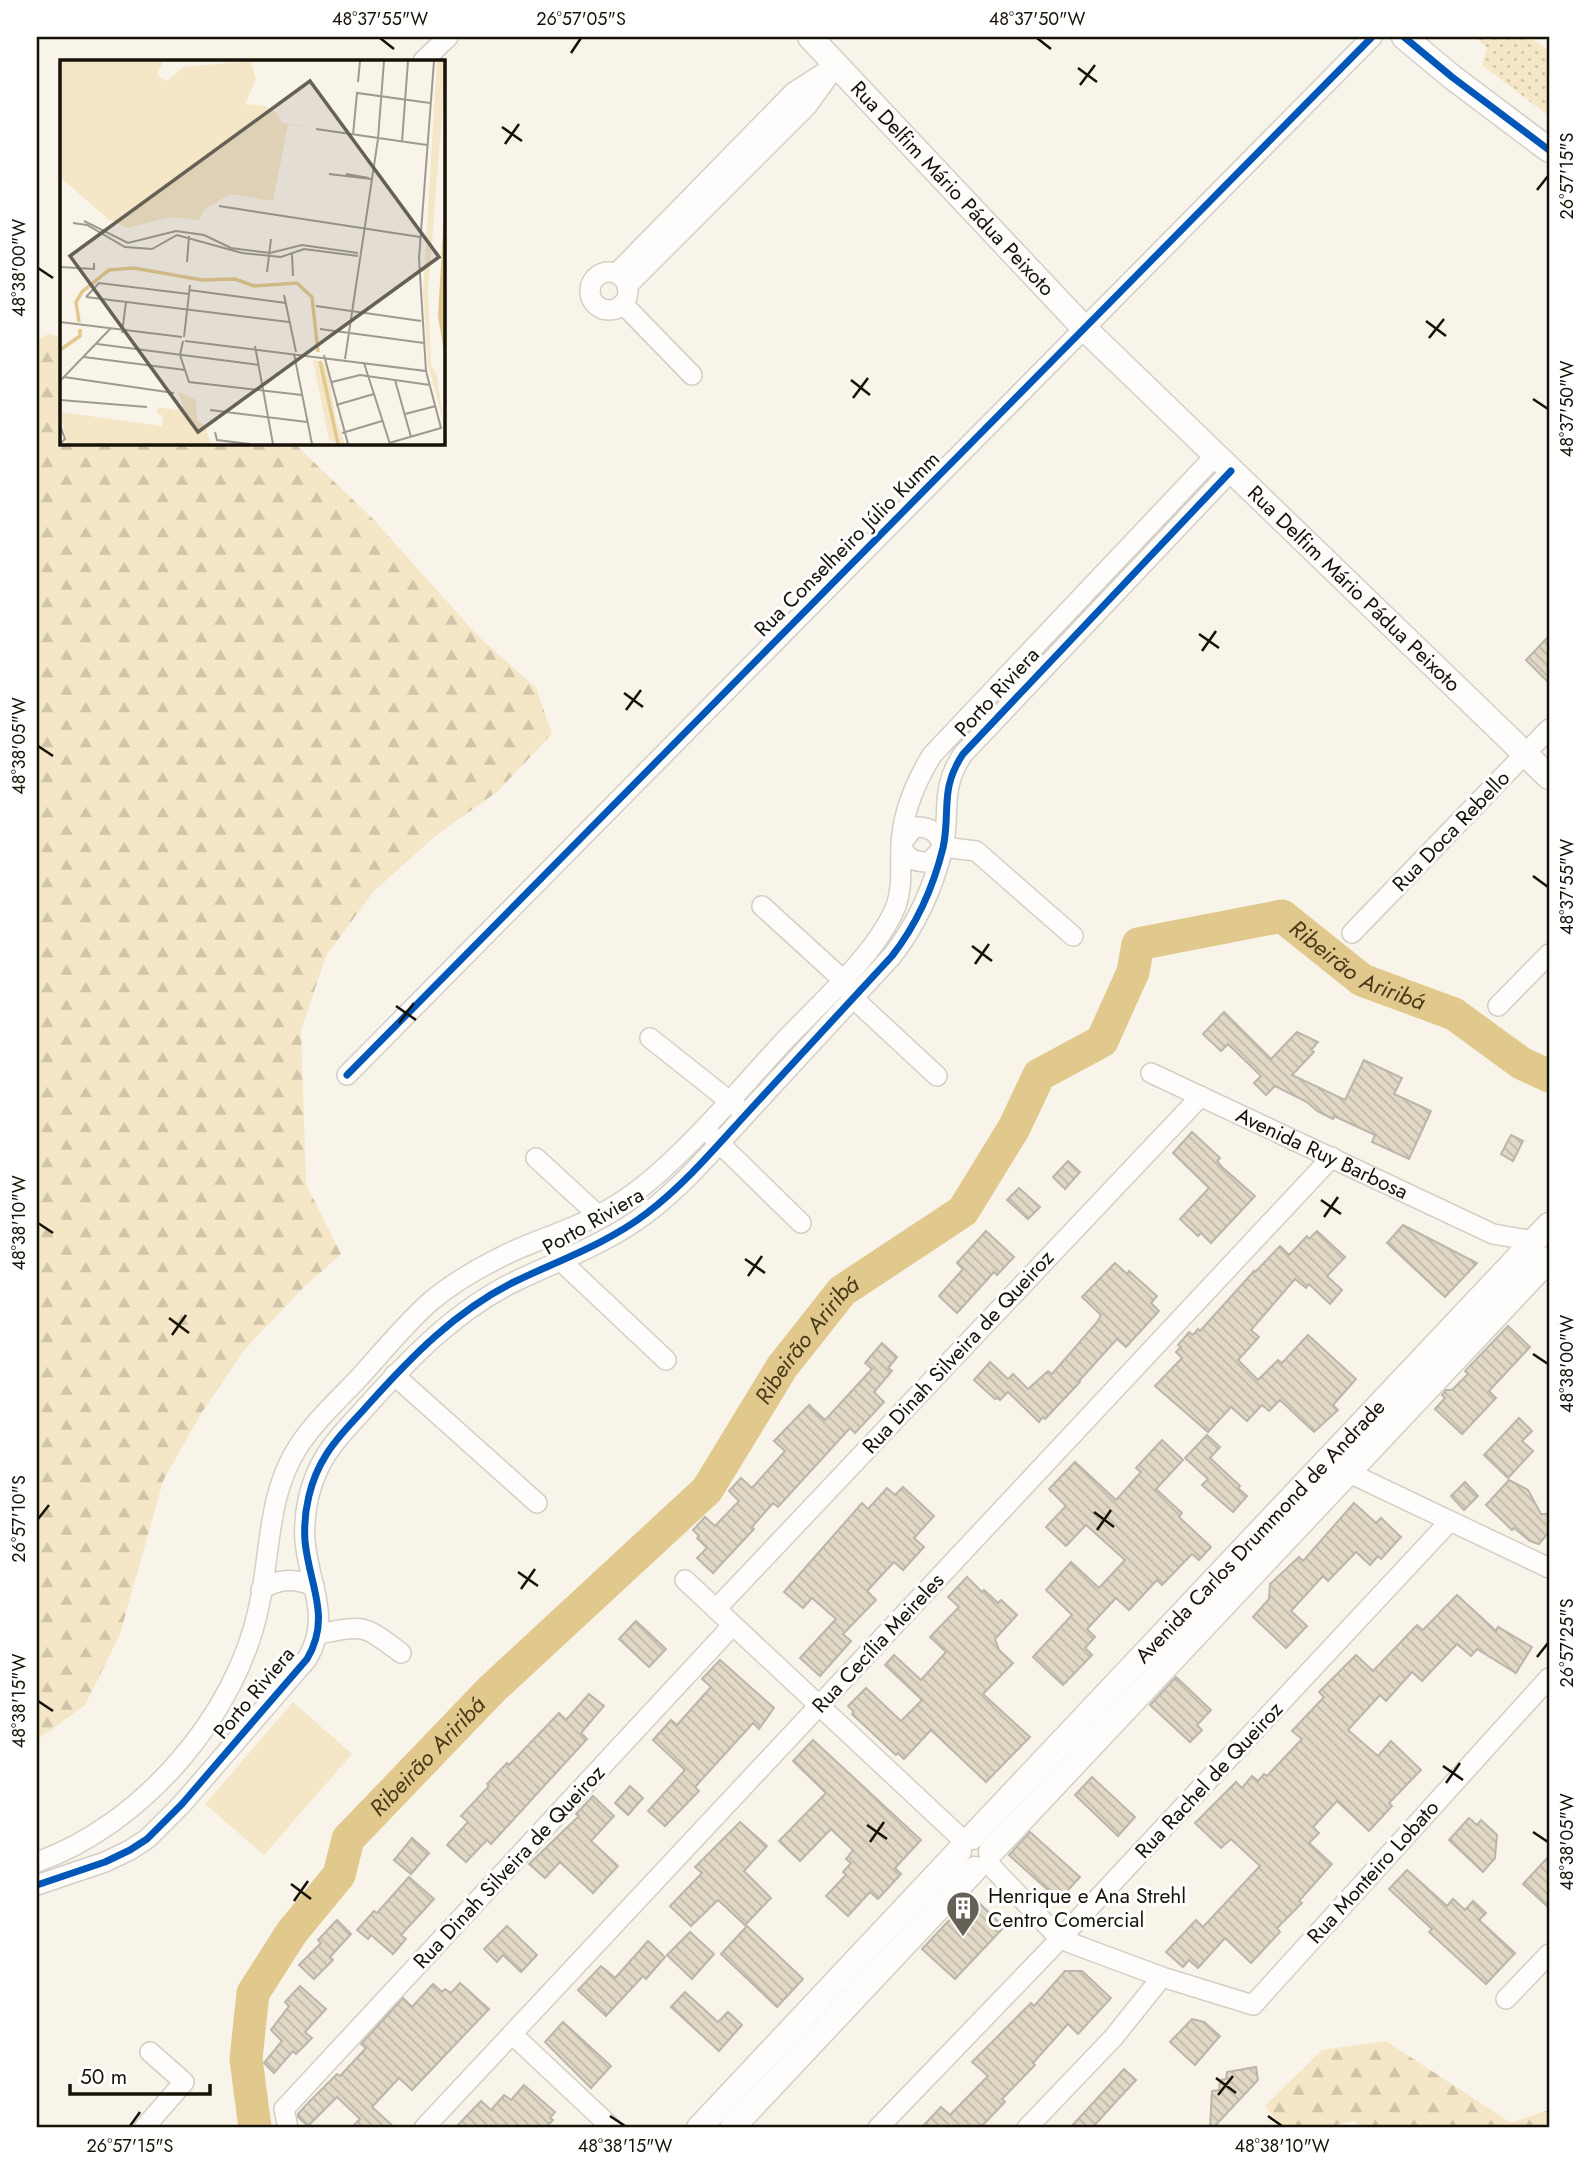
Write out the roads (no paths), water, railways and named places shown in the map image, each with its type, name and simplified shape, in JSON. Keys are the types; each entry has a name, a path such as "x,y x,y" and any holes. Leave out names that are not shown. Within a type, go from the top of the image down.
{"main road":[{"name":"Rua Delfim Mário Pádua Peixoto","path":"810,37 1084,328 1549,777"},
{"path":"1404,37 1480,99 1549,150"},
{"name":"Avenida Carlos Drummond de Andrade","path":"732,2128 975,1852 1327,1461 1541,1254"},
{"name":"Avenida Carlos Drummond de Andrade","path":"699,2128 1349,1473 1541,1254"}],"street":[{"path":"424,60 448,37"},
{"name":"Rua Conselheiro Júlio Kumm","path":"347,1075 1372,37"},
{"path":"692,375 622,288 666,235 748,152 794,92 837,64"},
{"name":"Porto Riviera","path":"37,1862 75,1845 125,1811 174,1767 223,1701 245,1653 257,1616 277,1494 290,1461 309,1433 429,1303 490,1262 598,1215 645,1184 729,1100 878,939 901,889 901,844 906,810 927,763 945,740 1153,521 1223,463"},
{"name":"Porto Riviera","path":"37,1885 105,1862 147,1839 182,1804 299,1669 313,1648 320,1615 308,1558 305,1526 310,1492 316,1474 336,1441 394,1375 452,1320 515,1282 562,1262 644,1215 678,1187 892,956 912,928 928,894 943,847 945,800 955,765 971,744 1170,536 1223,463"},
{"path":"1153,521 1170,536"},
{"path":"1006,676 1021,691"},
{"name":"Rua Doca Rebello","path":"1352,933 1549,729"},
{"path":"901,844 907,858 919,862 930,862 943,847 976,851 1073,936"},
{"path":"762,906 842,979 853,998 937,1076"},
{"path":"1498,1006 1549,954"},
{"path":"650,1038 745,1115"},
{"name":"Avenida Ruy Barbosa","path":"1151,1073 1541,1254"},
{"name":"Rua Dinah Silveira de Queiroz","path":"716,1609 1201,1096"},
{"path":"703,1127 801,1223"},
{"name":"Rua Cecília Meireles","path":"424,2128 1332,1157"},
{"path":"536,1158 598,1215"},
{"path":"551,1236 562,1262 666,1360"},
{"path":"394,1375 537,1503"},
{"path":"1327,1461 1549,1568"},
{"name":"Rua Rachel de Queiroz","path":"878,2128 1060,1940 1450,1521"},
{"path":"261,1590 270,1584 295,1579 314,1586"},
{"path":"685,1580 975,1852 1060,1940 1162,1977 1113,2038 1027,2128"},
{"name":"Rua Dinah Silveira de Queiroz","path":"286,2119 733,1625"},
{"path":"318,1634 363,1628 375,1633 401,1653"},
{"name":"Rua Monteiro Lobato","path":"1162,1977 1253,2005 1549,1678"},
{"path":"125,1811 130,1825 147,1839"},
{"path":"94,1833 104,1843 105,1862"},
{"path":"1506,1999 1549,1954"},
{"path":"512,2035 612,2128"},
{"path":"144,2128 184,2082 150,2052"}],"waterway":[{"name":"Ribeirão Ariribá","path":"255,2128 246,2059 253,1993 292,1932 339,1875 348,1839 492,1689 707,1490 782,1367 842,1291 963,1211 1014,1128 1039,1075 1102,1041 1133,972 1138,944 1282,916 1362,980 1454,1014 1521,1063 1549,1076"}],"place":[{"name":"Henrique e Ana Strehl Centro Comercial","path":"963,1938"}]}
